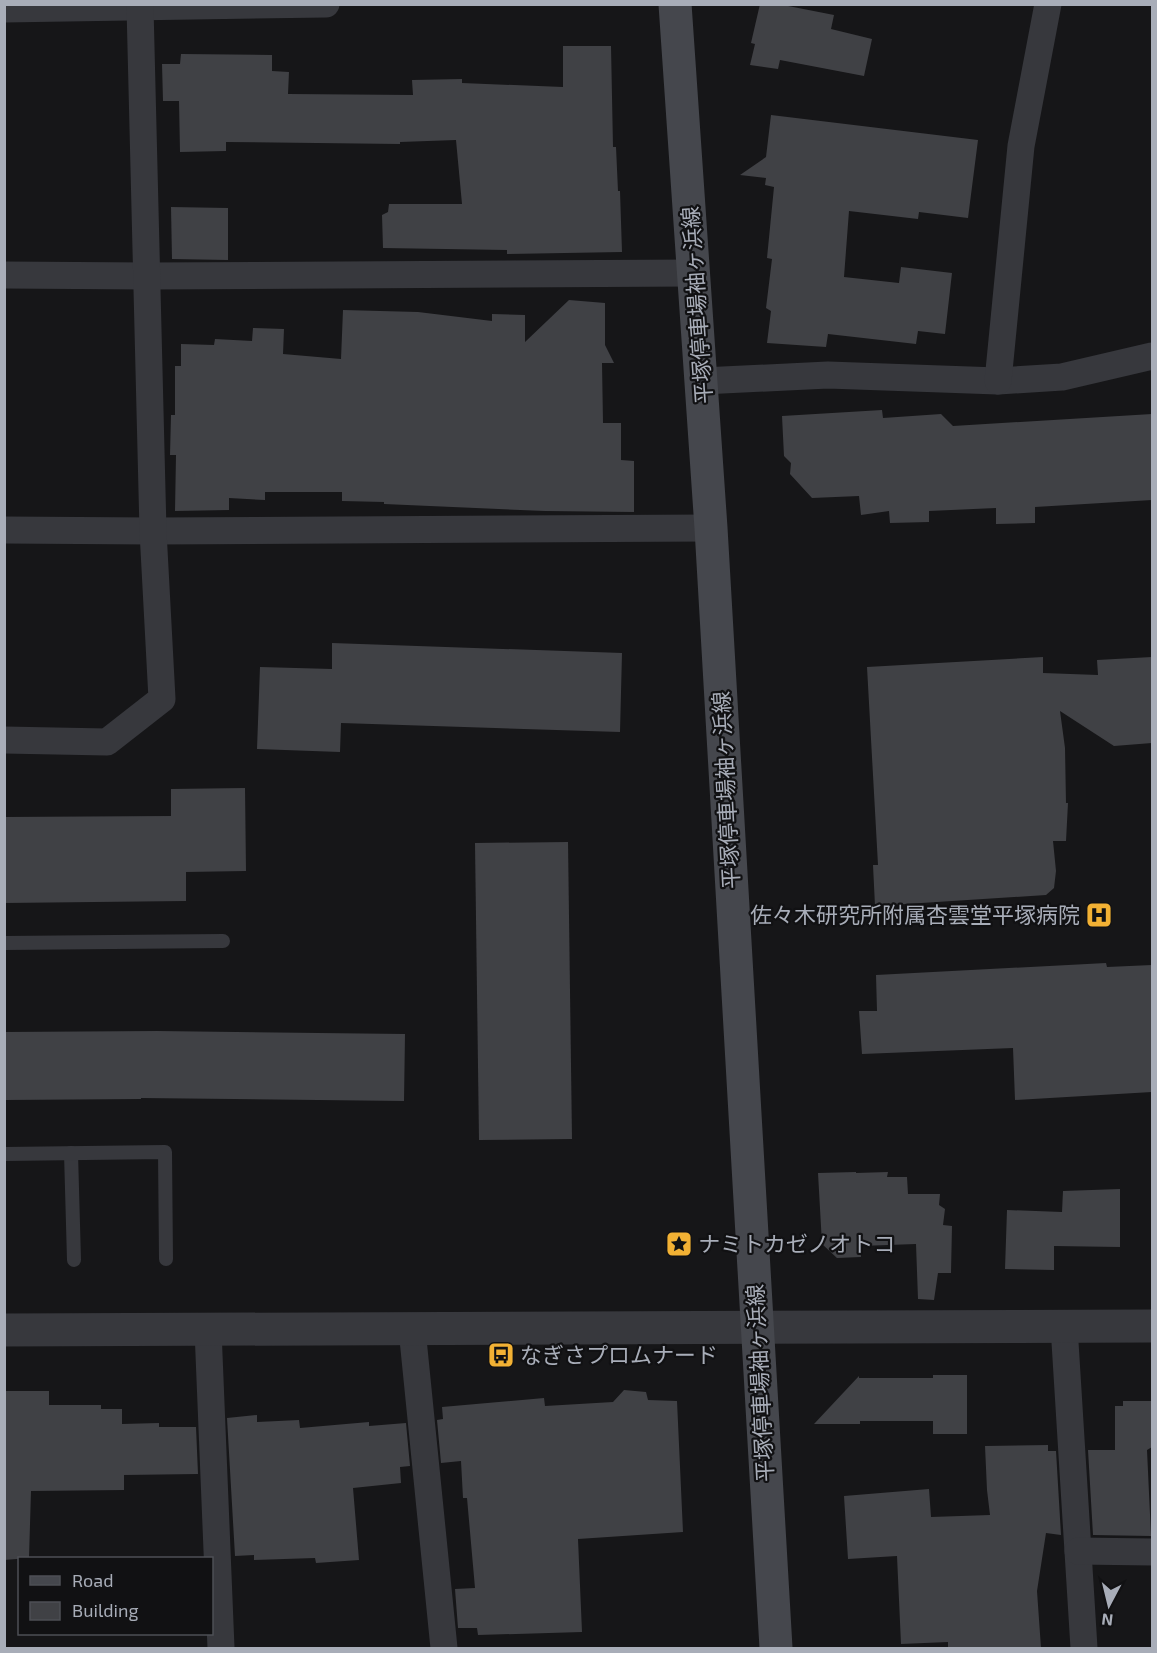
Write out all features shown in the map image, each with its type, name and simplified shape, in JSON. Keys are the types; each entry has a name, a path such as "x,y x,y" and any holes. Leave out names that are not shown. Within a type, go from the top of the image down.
{"main road":[{"name":"平塚停車場袖ヶ浜線","path":"675,4 702,381 776,1648"}],"street":[{"path":"4,9 326,4"},
{"path":"998,381 1021,146 1048,4"},
{"path":"4,740 107,742 162,699 153,531 140,7"},
{"path":"4,275 694,273"},
{"path":"702,381 828,375 998,381 1062,377 1152,356"},
{"path":"4,530 711,528"},
{"path":"1064,1326 1084,1648"},
{"path":"4,1330 1152,1326"},
{"path":"412,1329 444,1648"},
{"path":"208,1330 221,1648"},
{"path":"1078,1551 1152,1552"}],"lane":[{"path":"4,943 223,941"},
{"path":"4,1154 165,1152 166,1259"},
{"path":"71,1153 74,1260"}],"building":[{"path":"760,4 778,4 834,15 831,29 872,39 864,76 780,60 778,69 750,65 755,44 751,43"},
{"path":"563,46 611,46 613,147 616,147 618,191 620,191 622,252 507,254 507,250 383,248 382,215 388,212 389,204 462,204 456,140 400,142 400,144 226,142 226,151 180,152 179,101 163,101 162,64 180,64 181,54 272,55 272,71 289,72 288,94 413,95 412,80 462,79 462,83 563,87"},
{"path":"771,115 978,140 968,218 919,212 918,219 849,211 844,277 899,283 901,267 952,273 945,334 918,331 916,344 828,334 826,347 767,343 771,311 766,308 772,259 767,258 774,187 765,185 766,178 740,175 766,157"},
{"path":"171,207 228,208 228,260 172,259"},
{"path":"569,300 605,303 605,345 614,363 602,363 603,423 621,423 621,460 634,461 634,512 545,511 384,504 384,502 342,501 342,492 265,492 265,500 229,498 229,510 175,511 176,455 170,455 171,415 175,415 175,366 181,366 181,344 214,345 215,339 252,341 253,328 284,329 283,354 341,359 343,310 418,312 492,321 492,314 525,315 525,342"},
{"path":"882,410 883,418 941,414 953,426 1152,414 1152,500 1035,507 1035,523 996,524 996,508 929,511 929,522 890,523 889,511 861,515 859,496 812,498 790,474 791,463 784,456 782,416"},
{"path":"332,643 622,653 620,732 341,723 340,752 257,749 260,667 332,669"},
{"path":"1043,657 1043,673 1098,675 1097,660 1152,657 1152,743 1114,746 1060,711 1065,748 1066,803 1068,803 1066,841 1053,841 1056,871 1054,888 1046,895 875,906 873,865 878,865 867,667"},
{"path":"245,788 246,871 186,872 186,901 4,903 4,817 171,816 171,789"},
{"path":"568,842 572,1139 479,1140 475,843"},
{"path":"1106,963 1107,967 1152,965 1152,1092 1015,1100 1013,1048 862,1054 859,1011 877,1011 876,975"},
{"path":"4,1032 405,1034 404,1101 141,1098 4,1100"},
{"path":"888,1172 887,1177 907,1177 908,1194 940,1194 939,1205 945,1209 943,1225 952,1226 951,1273 938,1273 934,1300 918,1299 916,1244 860,1246 861,1257 837,1258 822,1244 818,1173"},
{"path":"1120,1189 1120,1247 1054,1246 1054,1270 1005,1269 1007,1210 1062,1212 1063,1191"},
{"path":"933,1375 967,1375 967,1434 933,1434 933,1421 860,1421 860,1424 814,1424 859,1376 859,1378 933,1378"},
{"path":"624,1390 646,1392 648,1400 677,1401 683,1532 578,1539 582,1632 478,1635 477,1628 458,1628 455,1589 475,1588 467,1498 463,1498 461,1461 441,1463 437,1420 443,1419 442,1407 544,1398 545,1406 613,1402"},
{"path":"4,1391 49,1391 49,1405 101,1405 101,1409 122,1409 122,1424 159,1423 159,1427 196,1427 198,1474 124,1475 124,1490 31,1491 29,1557 4,1560"},
{"path":"1123,1401 1152,1401 1152,1447 1147,1450 1151,1536 1093,1535 1088,1450 1115,1450 1115,1406 1123,1406"},
{"path":"257,1415 257,1422 299,1420 300,1428 369,1422 369,1426 406,1423 410,1466 400,1467 401,1483 353,1488 359,1560 316,1563 315,1558 254,1560 254,1555 235,1556 227,1418"},
{"path":"1048,1445 1048,1451 1056,1451 1061,1535 1046,1533 1037,1591 1041,1648 948,1648 948,1642 901,1644 897,1556 848,1559 844,1496 929,1489 931,1517 990,1515 985,1446"}],"place":[{"name":"佐々木研究所附属杏雲堂平塚病院","path":"1099,915"},
{"name":"ナミトカゼノオトコ","path":"679,1244"},
{"name":"なぎさプロムナード","path":"501,1355"}]}
